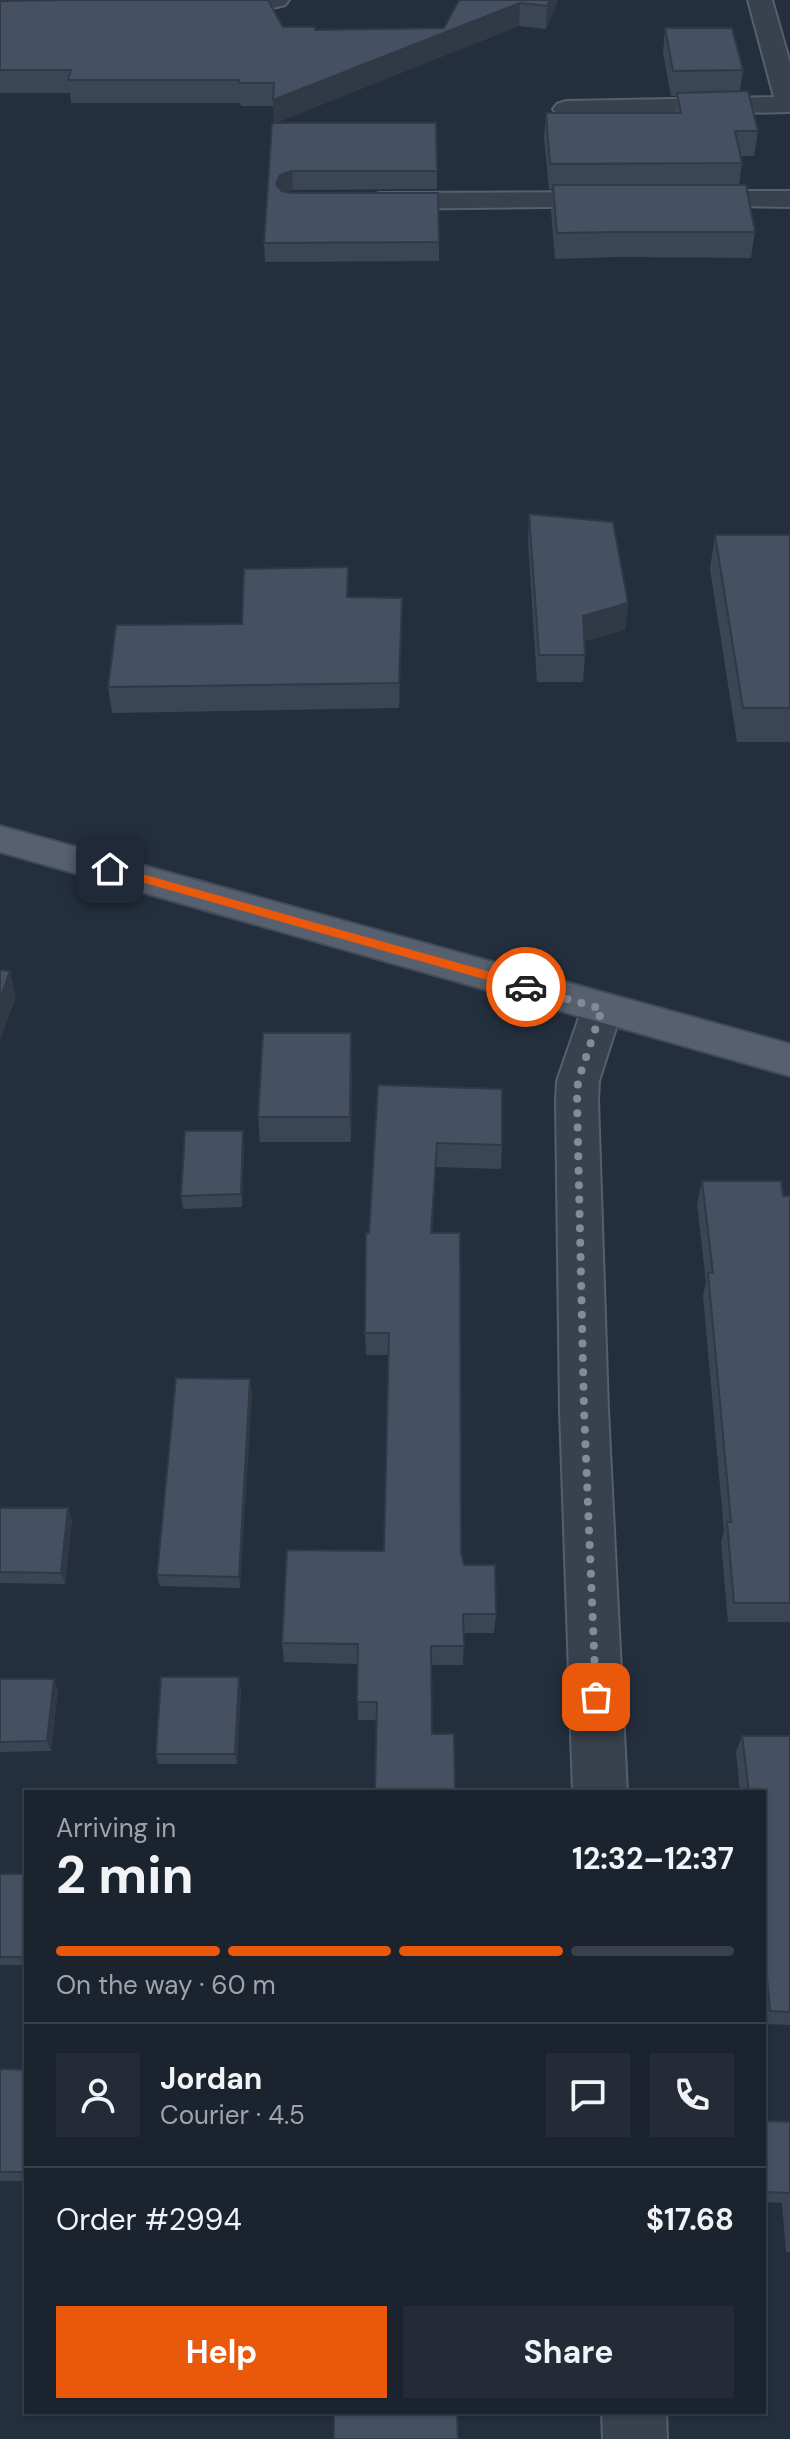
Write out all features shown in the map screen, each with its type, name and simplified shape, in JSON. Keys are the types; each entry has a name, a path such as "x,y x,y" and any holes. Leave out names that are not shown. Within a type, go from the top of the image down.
{"main road":[{"path":"0,839 790,1060"}],"street":[{"path":"187,12 277,0"},
{"path":"566,109 790,104 760,0"},
{"path":"356,201 635,199"},
{"path":"666,199 790,199"},
{"path":"600,1790 584,1410 577,1100 578,1081 602,1009"},
{"path":"634,2414 635,2439"}],"building":[{"path":"268,0 283,27 315,27 315,30 444,28 459,0 550,0 547,6 520,3 273,100 274,83 239,83 239,80 68,80 71,70 0,70 0,1"},
{"path":"665,28 732,28 743,70 673,71"},
{"path":"748,91 758,131 735,131 742,163 550,164 546,113 681,113 677,93"},
{"path":"272,123 436,123 437,171 292,171 280,175 276,184 282,191 292,193 438,193 439,242 264,243"},
{"path":"553,185 746,185 755,232 557,233"},
{"path":"529,514 613,522 628,603 583,616 585,655 539,655"},
{"path":"715,535 790,535 790,708 743,708"},
{"path":"348,567 347,597 402,598 399,683 108,687 116,625 242,624 244,569"},
{"path":"0,970 10,971 0,999"},
{"path":"263,1033 351,1033 350,1117 258,1117"},
{"path":"378,1085 502,1089 502,1145 437,1143 431,1233 460,1233 461,1552 464,1565 495,1565 496,1614 463,1614 464,1646 431,1646 432,1734 454,1734 455,1790 375,1790 377,1702 357,1702 358,1644 282,1643 287,1550 384,1551 389,1333 365,1333 366,1233 369,1233"},
{"path":"185,1131 243,1131 241,1194 181,1196"},
{"path":"702,1181 781,1181 783,1196 790,1196 790,1603 734,1603 727,1522 731,1522 708,1273 713,1273"},
{"path":"176,1378 250,1379 239,1577 157,1575"},
{"path":"0,1508 68,1508 61,1573 0,1572"},
{"path":"161,1677 239,1677 235,1754 156,1754"},
{"path":"0,1679 54,1679 47,1741 0,1742"},
{"path":"742,1736 790,1736 790,2012 770,2011 766,1966 766,1790 749,1790"},
{"path":"0,1874 24,1874 24,1957 0,1957"},
{"path":"0,2069 24,2070 24,2172 0,2172"},
{"path":"766,2121 790,2122 790,2193 766,2192"},
{"path":"334,2414 457,2414 458,2439 334,2439"}],"way so far":[{"path":"526,987 602,1009 578,1081 577,1100 584,1410 596,1697"}],"route":[{"path":"110,869 526,987"}]}
